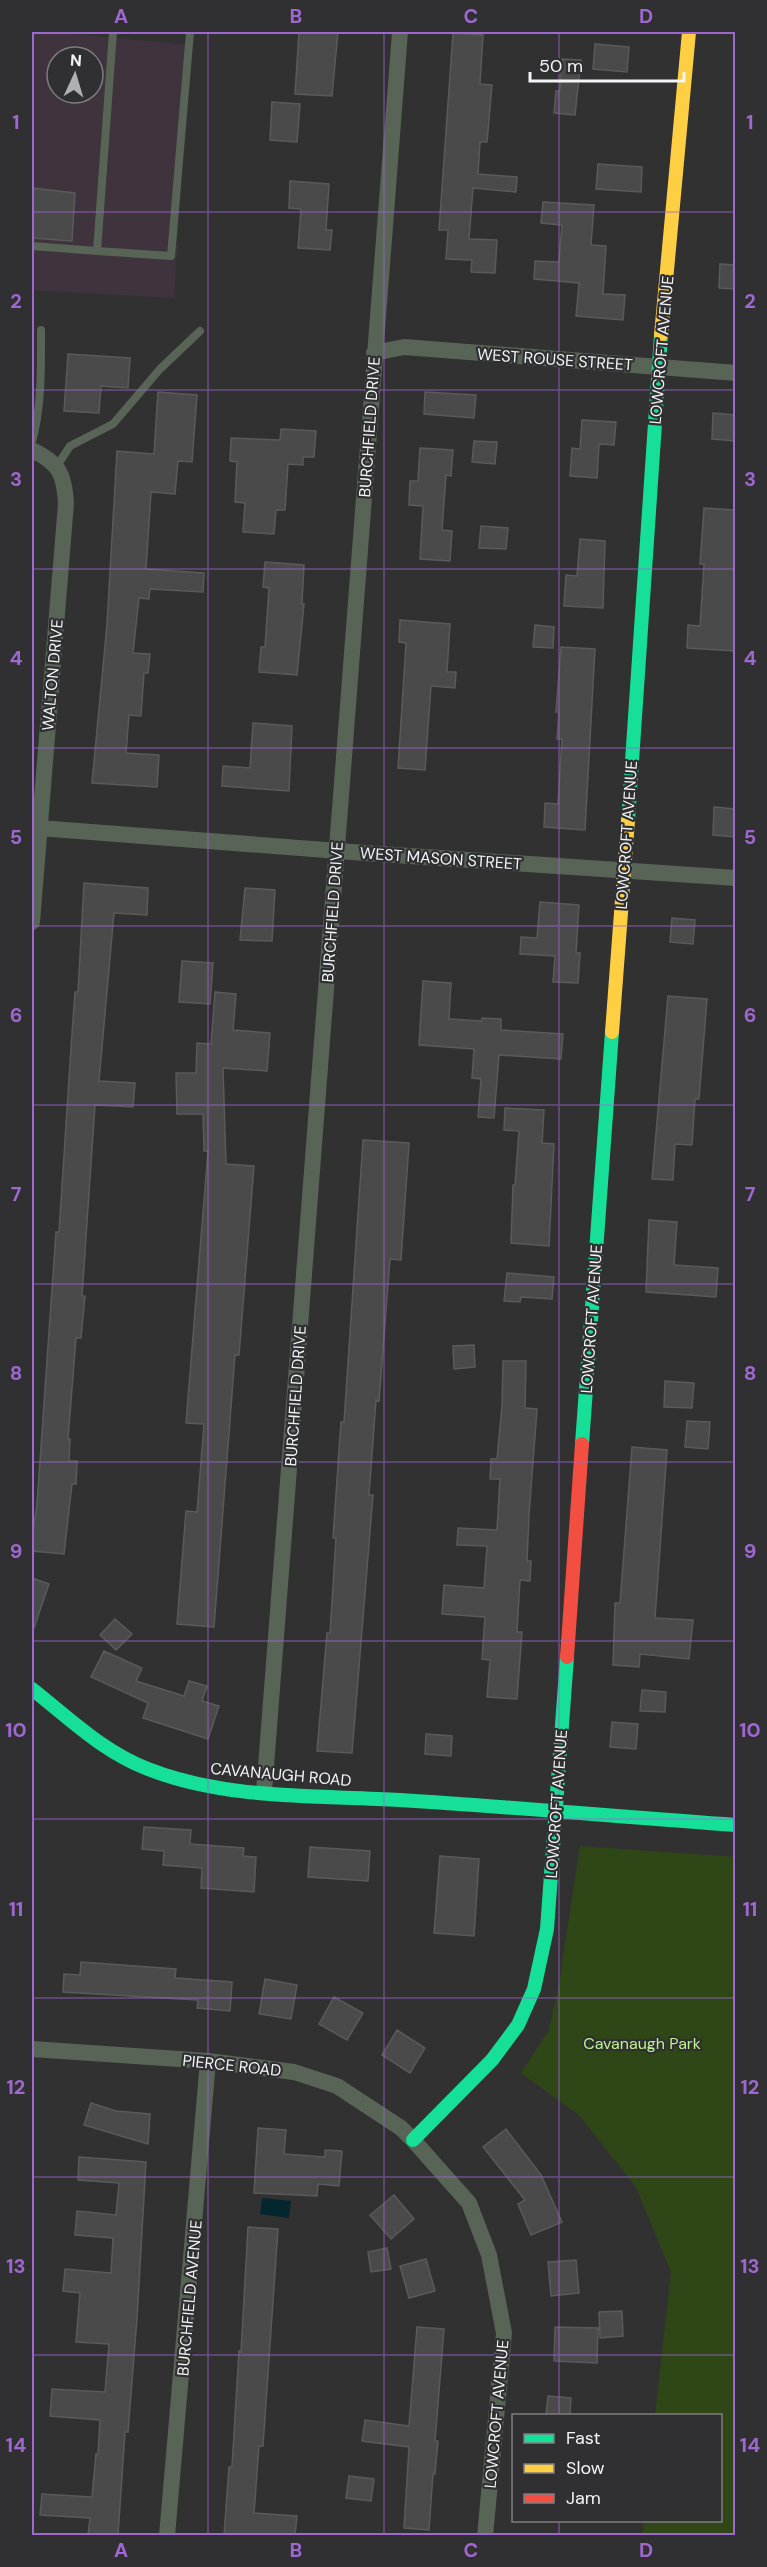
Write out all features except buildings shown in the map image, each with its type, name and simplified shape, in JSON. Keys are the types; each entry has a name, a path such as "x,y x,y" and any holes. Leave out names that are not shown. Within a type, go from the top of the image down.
{"street":[{"name":"BURCHFIELD DRIVE","path":"264,1792 400,32"},
{"name":"LOWCROFT AVENUE","path":"485,2535 504,2333 489,2255 469,2203 413,2140 507,2043 527,2011 540,1972 545,1940 624,872 658,367 689,32"},
{"name":"WEST ROUSE STREET","path":"374,352 404,347 735,373"},
{"path":"32,450 57,466"},
{"name":"WALTON DRIVE","path":"32,921 66,502 65,482 57,466"},
{"name":"WEST MASON STREET","path":"39,828 624,872 735,878"},
{"name":"CAVANAUGH ROAD","path":"32,1689 95,1742 148,1770 197,1783 264,1792 555,1810 735,1826"},
{"name":"PIERCE ROAD","path":"32,2049 208,2061 294,2072 337,2086 401,2128 413,2140"},
{"name":"BURCHFIELD AVENUE","path":"167,2535 208,2061"}],"lane":[{"path":"97,251 113,32"},
{"path":"32,246 171,256 190,32"},
{"path":"32,442 36,426 40,379 41,330"},
{"path":"57,466 70,446 113,424 160,369 200,331"}],"shaded area":[{"path":"32,32 54,32 190,45 174,298 32,290"}],"green space":[{"name":"Cavanaugh Park","path":"580,1846 735,1857 735,2535 642,2535 644,2522 722,2522 722,2414 655,2414 671,2272 636,2187 579,2115 521,2073 549,2030 559,1984"}],"water":[{"path":"262,2198 291,2201 289,2218 260,2214"}],"traffic: fast":[{"path":"628,820 661,335"},
{"path":"582,1444 612,1032"},
{"path":"413,2140 492,2060 518,2025 534,1989 547,1929 567,1657"},
{"path":"32,1689 87,1734 132,1762 178,1779 209,1786 272,1794 400,1800 736,1825"}],"traffic: slow":[{"path":"661,335 689,32"},
{"path":"612,1032 628,820"}],"traffic: jam":[{"path":"567,1657 582,1444"}]}
